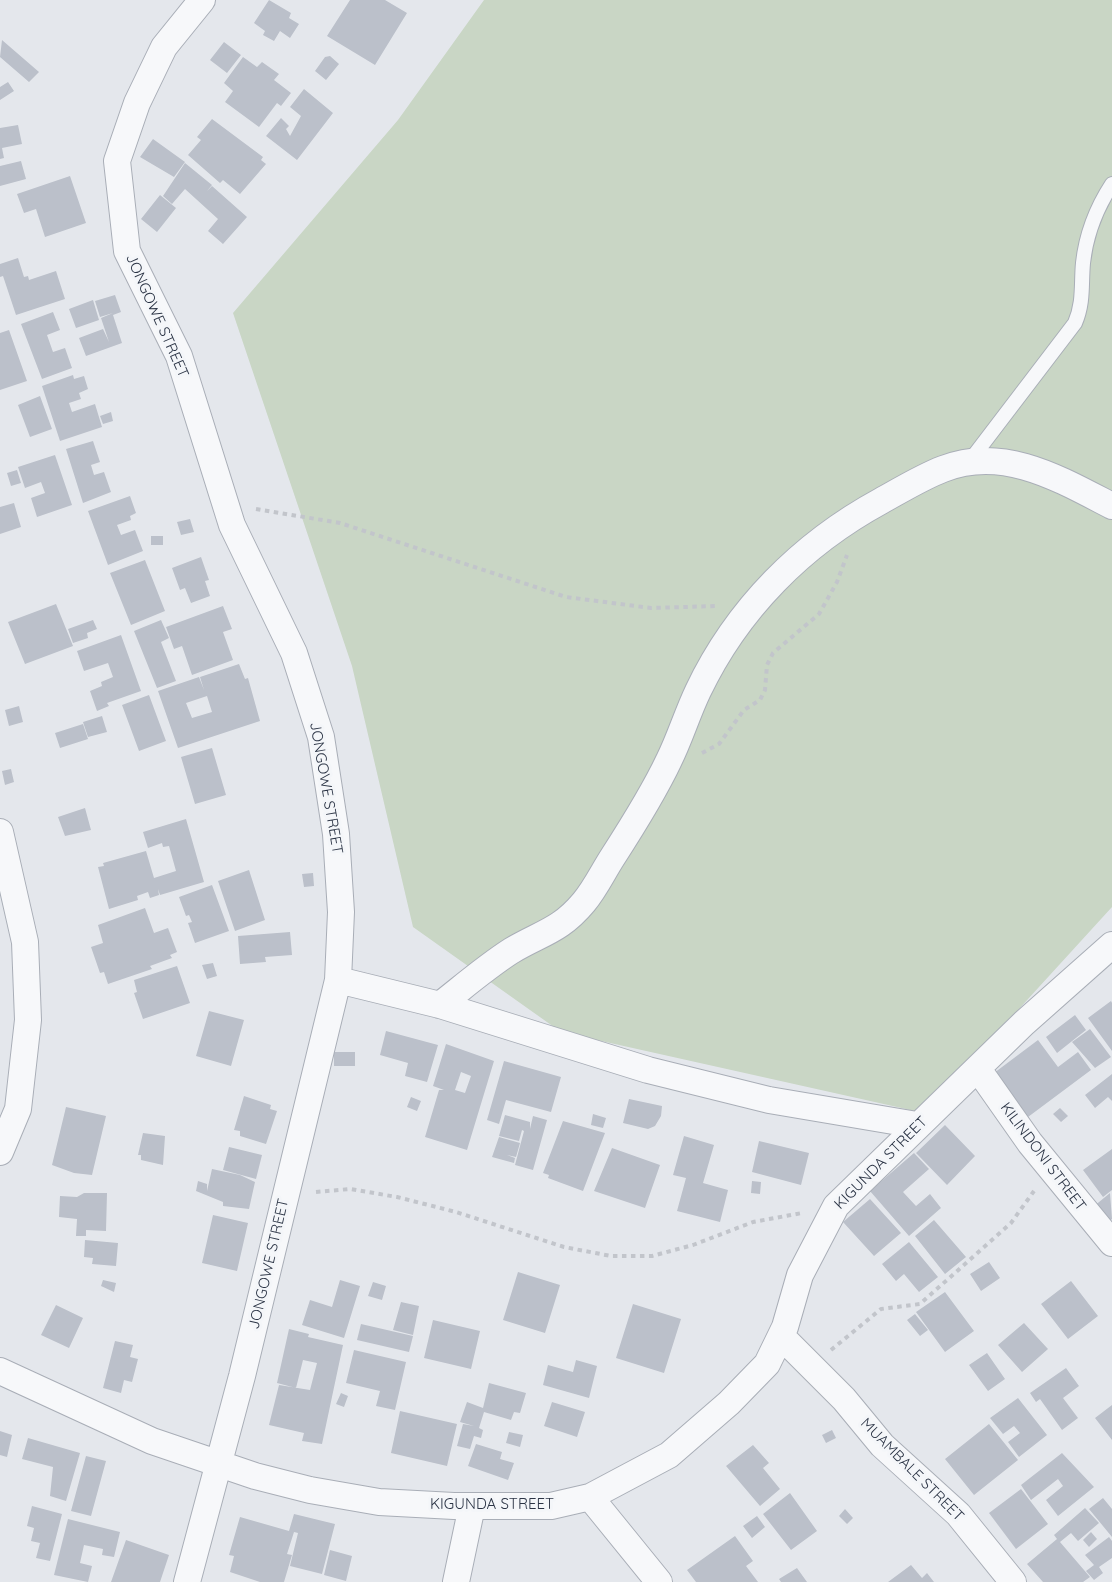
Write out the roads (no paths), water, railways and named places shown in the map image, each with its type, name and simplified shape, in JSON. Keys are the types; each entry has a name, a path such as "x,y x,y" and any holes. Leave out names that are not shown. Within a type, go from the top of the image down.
{"street":[{"name":"JONGOWE STREET","path":"187,1582 219,1464 338,980 340,875 321,737 294,653 232,525 179,357 127,250 117,161 137,103 164,47 202,0"},
{"path":"440,1005 511,951 558,928 585,901 669,760 698,690 726,642 753,606 804,551 852,516 918,480 945,468 969,462 994,461 1022,465 1059,478 1112,506"},
{"path":"0,832 25,942 28,1020 18,1109 0,1152"},
{"name":"KIGUNDA STREET","path":"0,1371 152,1441 266,1479 379,1502 472,1506 551,1506 590,1497 669,1455 729,1403 766,1364 781,1336 800,1275 836,1206 1024,1023 1112,945"},
{"path":"338,980 440,1005 648,1070 769,1100 917,1125"},
{"name":"KILINDONI STREET","path":"978,1069 1049,1168 1112,1243"},
{"name":"MUAMBALE STREET","path":"781,1336 813,1367 882,1445 958,1514 1013,1582"},
{"path":"590,1497 659,1582"},
{"path":"456,1582 472,1506"}],"lane":[{"path":"969,462 1075,323 1082,298 1083,263 1089,237 1100,204 1112,184"}]}
